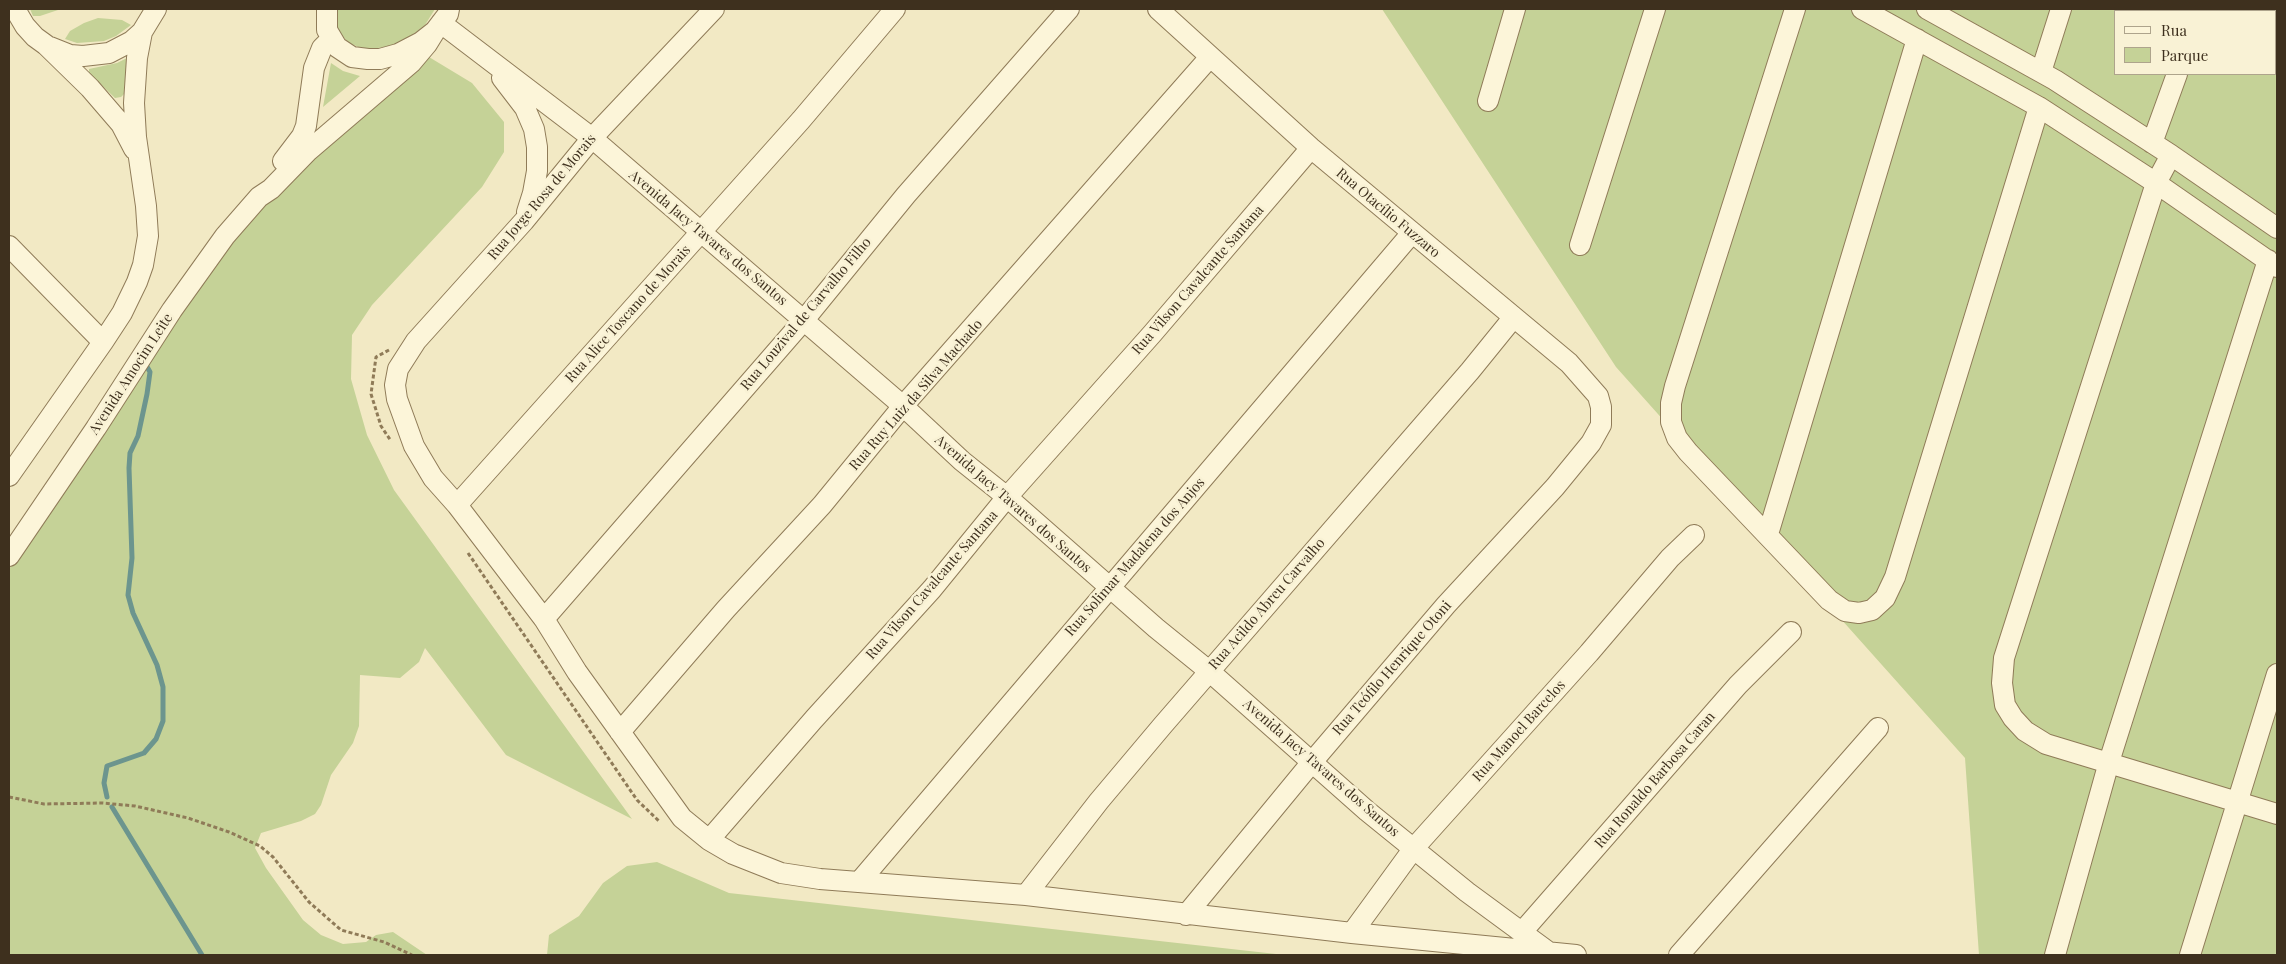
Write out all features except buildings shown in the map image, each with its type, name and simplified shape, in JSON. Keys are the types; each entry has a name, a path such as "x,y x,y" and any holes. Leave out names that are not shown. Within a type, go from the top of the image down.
{"street":[{"path":"9,476 103,342 126,305 143,266 148,236 134,104 137,58 142,32 156,9"},
{"path":"316,9 329,34 342,53 352,57 380,59 398,54 447,17"},
{"path":"327,9 329,34"},
{"name":"Rua Jorge Rosa de Morais","path":"714,9 592,138 524,221 436,318 406,355 398,369 395,385 397,399 414,446 433,478 457,505 544,619 577,672 645,770 682,818 709,840 751,863 781,873 820,879 1026,896 1352,933 1576,955"},
{"name":"Rua Alice Toscano de Morais","path":"457,505 702,231 858,54 895,9"},
{"name":"Rua Louzival de Carvalho Filho","path":"544,619 804,320 906,195 1069,9"},
{"name":"Rua Otacílio Fuzzaro","path":"1158,9 1311,148 1411,234 1569,363 1589,383 1598,396 1601,407 1601,425"},
{"path":"1488,101 1515,9"},
{"path":"1580,246 1655,9"},
{"path":"1794,9 1671,403 1671,422 1677,438 1829,600 1845,611 1859,613 1872,610 1885,598 1895,577 2039,107"},
{"path":"1862,9 2039,107 2156,182 2273,264 2109,762 2055,955"},
{"path":"1927,9 2041,72 2171,155 2277,228"},
{"path":"2041,72 2061,9"},
{"path":"14,10 35,37 46,45 90,88 121,124 141,167"},
{"name":"Avenida Amocim Leite","path":"9,556 193,280 225,236 259,197 271,189 307,152 411,62 447,17"},
{"name":"Avenida Jacy Tavares dos Santos","path":"447,17 480,51 525,108 534,129 537,147 537,171 533,193 524,221"},
{"path":"46,45 70,55 96,56 121,48 142,32"},
{"name":"Avenida Amocim Leite","path":"259,197 262,185 302,136 306,126 314,68 329,34"},
{"path":"1768,534 1917,39"},
{"name":"Avenida Jacy Tavares dos Santos","path":"480,51 592,138 702,231 903,406 962,461 1007,497 1108,587 1209,671 1367,811 1467,892 1550,953"},
{"name":"Rua Ruy Luiz da Silva Machado","path":"620,732 726,609 822,505 903,406 1210,57"},
{"path":"2152,143 2177,75"},
{"name":"Rua Vilson Cavalcante Santana","path":"709,840 932,589 1007,497 1152,334 1311,148"},
{"path":"2171,155 2156,182 2004,658 2002,684 2006,705 2013,718 2025,731 2046,744 2277,814"},
{"name":"Rua Solimar Madalena dos Anjos","path":"860,881 1108,587 1411,234"},
{"path":"9,246 103,342"},
{"name":"Rua Acildo Abreu Carvalho","path":"1026,896 1099,801 1513,318"},
{"name":"Rua Teófilo Henrique Otoni","path":"1186,915 1312,762 1446,605 1555,487 1590,443 1601,425"},
{"name":"Rua Manoel Barcelos","path":"1352,933 1414,848 1589,653 1670,558 1694,535"},
{"name":"Rua Ronaldo Barbosa Caran","path":"1522,932 1738,685 1791,632"},
{"path":"2190,955 2277,674"},
{"path":"1679,955 1878,728"}],"path":[{"path":"392,442 381,426 371,394 376,357 384,351 391,350 406,355"},
{"path":"464,548 637,800 665,827"},
{"path":"9,797 44,804 102,803 135,806 188,818 229,832 260,846 273,857 309,902 341,930 384,942 412,955"}],"green space":[{"path":"30,9 61,9 40,16 33,16"},
{"path":"338,9 435,9 425,25 411,36 392,46 371,49 361,48 349,43 342,36 337,26"},
{"path":"1382,9 2277,9 2277,955 1979,955 1965,758 1616,367"},
{"path":"98,18 122,20 131,25 116,36 104,41 77,43 65,39 70,31"},
{"path":"424,54 472,83 504,122 504,152 482,187 372,305 352,335 351,379 367,435 394,490 632,819 506,755 425,648 419,662 400,678 360,675 359,726 353,743 331,775 321,805 315,814 301,821 261,833 255,848 266,868 303,920 321,935 343,944 366,942 376,935 393,932 427,955 9,955 9,569 204,280 286,174"},
{"path":"127,58 124,94 121,97 115,98 89,73 89,69 117,63"},
{"path":"331,63 343,71 360,76 323,107"},
{"path":"657,862 729,893 1285,955 547,955 549,935 579,916 603,883 627,866"}],"waterway":[{"path":"107,797 104,783 107,766 144,753 156,739 163,721 163,687 157,665 133,613 128,595 132,558 130,453 138,436 147,394 150,372 146,365"},
{"path":"112,807 202,955"}]}
